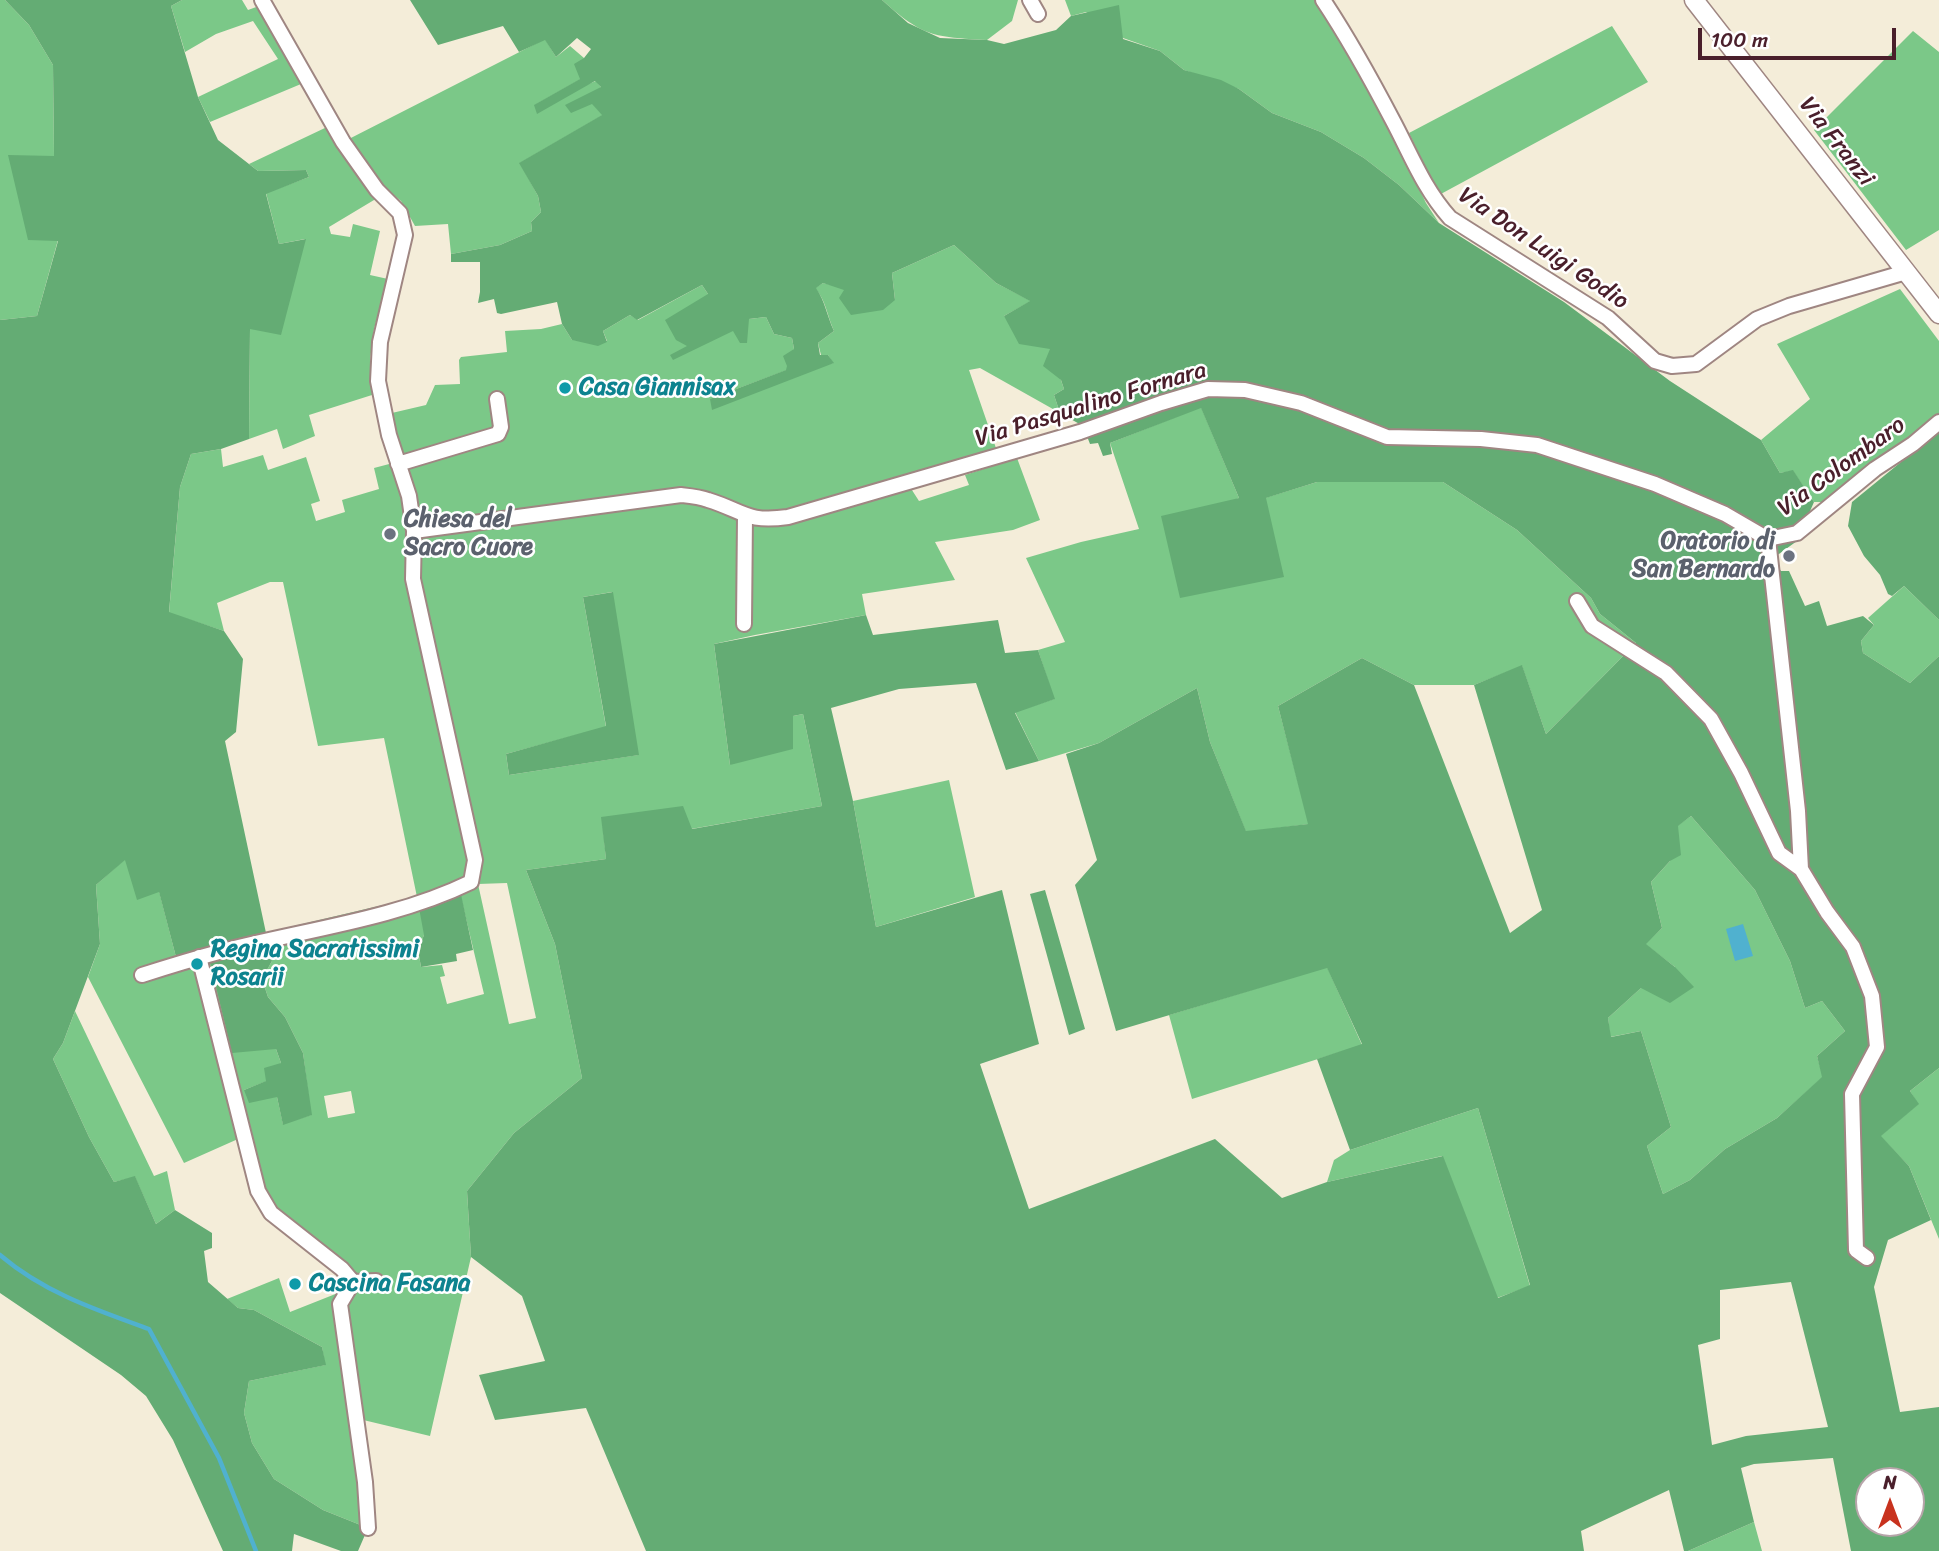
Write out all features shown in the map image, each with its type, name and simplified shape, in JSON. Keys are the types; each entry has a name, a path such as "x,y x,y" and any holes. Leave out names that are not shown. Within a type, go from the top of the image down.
{"main road":[{"name":"Via Franzi","path":"1694,0 1939,314"}],"street":[{"path":"142,975 199,957 443,896 471,882 475,860 413,579 414,531 409,496 389,435 379,381 380,342 405,235 400,214 377,190 343,142 262,0"},
{"path":"1030,0 1038,14"},
{"name":"Via Don Luigi Godio","path":"1323,0 1370,78 1433,198 1450,218 1608,318 1655,360 1672,366 1696,364 1757,319 1789,306 1906,272"},
{"name":"Via Pasqualino Fornara","path":"414,531 681,495 708,500 745,516 775,519 823,508 1080,432 1208,389 1245,390 1301,403 1387,437 1481,439 1537,445 1655,484 1725,514 1768,540"},
{"path":"398,464 498,434 500,427 497,399"},
{"name":"Via Colombaro","path":"1768,540 1797,533 1875,469 1913,444 1939,422"},
{"path":"744,624 745,516"},
{"path":"1768,540 1798,811 1801,869"},
{"path":"1577,601 1592,626 1666,673 1711,719 1741,773 1779,853 1801,869 1827,912 1853,947 1872,996 1877,1047 1852,1094 1856,1250 1867,1258"},
{"path":"199,957 258,1191 271,1213 342,1269 353,1282"},
{"path":"353,1282 376,1281"},
{"path":"353,1282 340,1304 365,1482 368,1528"}],"green space":[{"path":"0,0 5,0 29,25 53,65 54,156 9,156 58,240 37,316 0,320"},
{"path":"5,0 182,0 171,6 198,97 218,140 258,171 306,170 309,177 266,194 279,244 306,239 281,335 250,329 249,439 221,449 191,454 180,487 169,612 224,631 243,659 236,732 225,741 272,961 262,979 268,997 285,1017 303,1053 312,1115 283,1125 277,1097 249,1103 244,1090 266,1081 264,1068 281,1063 276,1049 232,1053 207,949 176,957 159,892 137,900 125,860 96,885 100,944 63,1043 53,1059 89,1137 114,1182 135,1176 156,1224 175,1210 212,1233 212,1248 204,1251 208,1282 238,1308 254,1310 322,1347 326,1365 249,1381 244,1413 252,1443 274,1479 323,1510 368,1528 358,1551 341,1551 294,1534 292,1551 223,1551 173,1440 146,1396 121,1375 0,1293 0,320 37,316 58,241 28,240 8,155 54,156 53,65 29,25"},
{"path":"182,0 242,0 248,10 259,6 343,142 545,39 556,57 570,46 584,58 581,79 535,105 596,81 601,87 592,103 603,115 520,163 538,196 541,212 531,222 532,231 500,245 451,254 448,224 415,226 401,201 389,191 329,227 331,234 350,237 353,224 380,231 370,275 388,279 374,329 370,360 372,395 309,415 315,436 283,449 277,429 249,439 250,329 305,239 279,244 266,193 309,177 306,170 258,171 249,164 327,127 301,84 210,122 198,97 278,59 253,21 216,34 185,52 171,6"},
{"path":"410,0 882,0 908,23 940,38 987,40 1004,44 1056,30 1071,16 1119,5 1123,39 1160,51 1184,70 1221,80 1239,89 1272,113 1321,132 1364,158 1399,185 1439,223 1564,302 1670,381 1761,440 1780,473 1793,470 1814,502 1797,541 1772,559 1781,571 1789,571 1805,606 1819,601 1827,626 1863,616 1874,625 1861,641 1863,653 1910,683 1939,656 1939,1068 1910,1091 1919,1104 1881,1136 1909,1166 1931,1220 1888,1240 1874,1287 1900,1412 1939,1407 1939,1551 1851,1551 1833,1458 1754,1464 1741,1468 1754,1522 1688,1551 1684,1551 1669,1490 1581,1531 1584,1551 646,1551 586,1408 495,1420 479,1375 545,1361 522,1296 471,1257 467,1191 514,1133 582,1078 555,944 526,870 606,859 601,817 683,806 692,829 822,806 803,714 793,716 793,749 730,765 714,644 866,615 873,635 998,620 1005,653 1038,650 1055,699 1015,713 1039,761 1006,770 976,683 899,689 831,708 853,801 876,927 1002,890 1039,1044 980,1064 1029,1209 1215,1139 1282,1198 1327,1182 1443,1156 1498,1298 1530,1285 1478,1108 1350,1150 1317,1059 1362,1044 1327,968 1116,1031 1075,885 1097,860 1066,754 1099,743 1197,688 1210,742 1246,831 1308,824 1278,706 1362,658 1414,685 1510,933 1542,910 1474,685 1522,665 1546,734 1636,643 1600,614 1591,598 1517,530 1443,482 1317,482 1266,498 1284,577 1180,598 1161,516 1239,498 1201,408 1110,443 1112,454 1103,456 1098,443 1090,444 1083,426 1060,413 1054,395 1064,389 1061,380 1043,366 1050,349 1019,344 1004,316 1030,301 996,283 954,245 892,273 895,300 883,310 851,315 839,298 844,290 823,283 816,288 834,331 818,343 820,355 828,355 834,363 712,410 710,399 786,370 783,356 794,349 792,338 774,334 766,317 749,319 747,343 740,343 733,331 673,360 670,355 687,346 676,340 665,320 708,294 702,285 637,320 630,315 603,331 607,342 598,346 572,340 562,324 557,302 501,314 497,313 494,299 478,303 480,262 451,262 451,254 500,245 532,231 531,222 541,212 538,196 519,163 602,115 592,104 571,113 565,105 601,87 595,81 537,114 534,105 580,79 574,64 584,58 591,49 577,38 556,57 545,40 519,52 503,26 438,45","holes":["1691,816 1755,890 1790,961 1805,1008 1822,1001 1845,1031 1817,1056 1822,1077 1777,1118 1725,1149 1690,1180 1663,1194 1647,1146 1671,1127 1641,1031 1611,1037 1608,1018 1641,988 1670,1003 1694,987 1675,967 1646,944 1662,928 1651,882 1670,861 1681,855 1678,826","1791,1282 1828,1427 1746,1436 1712,1445 1698,1345 1720,1339 1720,1290"]},
{"path":"882,0 1018,0 1012,21 987,40 930,33 908,21"},
{"path":"1065,0 1316,0 1373,92 1426,203 1439,223 1399,185 1364,158 1321,132 1272,113 1239,89 1184,70 1160,51 1123,38 1086,12 1071,16"},
{"path":"1612,26 1648,82 1439,195 1409,133"},
{"path":"1913,31 1939,52 1939,230 1906,250 1814,130"},
{"path":"954,245 996,283 1031,301 1004,316 1050,348 1064,389 1054,395 1060,413 980,368 969,370 997,451 849,492 910,487 919,501 969,485 965,475 1017,458 1040,520 1013,530 935,542 955,580 862,594 866,615 714,644 730,765 793,716 803,714 822,806 691,829 602,817 606,859 526,870 555,944 582,1078 514,1133 467,1191 471,1257 430,1436 355,1418 363,1526 323,1510 274,1479 252,1443 244,1413 249,1381 325,1365 322,1347 254,1310 238,1308 227,1299 279,1278 290,1312 343,1291 336,1258 330,1249 273,1209 262,1191 247,1135 184,1163 88,977 100,944 96,885 125,859 159,891 176,957 207,949 276,1049 281,1063 267,1081 244,1090 277,1097 283,1124 311,1115 303,1053 285,1017 268,997 262,979 272,961 264,933 417,897 384,738 318,746 283,582 270,582 217,603 224,631 169,613 180,487 191,454 221,449 223,467 263,455 268,470 306,457 320,501 311,504 316,521 345,512 342,500 379,489 374,468 393,463 379,416 426,405 435,385 460,384 461,357 507,352 505,331 541,329 562,324 572,340 607,341 603,331 630,315 638,320 702,285 708,294 749,319 766,317 774,334 792,338 794,349 787,370 710,399 833,363 828,355 821,355 818,343 834,331 824,303 815,288 823,283 895,300 892,273","holes":["612,592 638,755 509,775 506,754 606,727 583,597","507,883 536,1018 509,1024 478,884","458,885 484,994 447,1004 440,977 445,976 442,965 421,967 418,950 424,935","351,1091 355,1113 328,1118 324,1096"]},
{"path":"1900,289 1939,341 1939,421 1838,502 1814,502 1793,471 1780,473 1761,440 1810,399 1777,344"},
{"path":"1201,407 1239,498 1232,501 1265,498 1317,482 1443,482 1517,530 1591,598 1600,614 1636,643 1546,734 1522,666 1474,685 1414,685 1362,658 1278,706 1309,824 1246,832 1210,742 1197,688 1099,743 1039,761 1015,712 1054,699 1038,650 1065,642 1026,558 1139,529 1110,443"},
{"path":"1939,431 1939,620 1904,586 1892,596 1888,594 1880,575 1864,556 1848,526 1852,502"},
{"path":"1904,586 1939,620 1939,656 1910,683 1863,653 1861,641 1874,625 1868,618"},
{"path":"613,592 639,755 509,775 506,754 606,726 583,597"},
{"path":"949,780 975,897 876,927 853,801"},
{"path":"1691,816 1755,890 1790,961 1805,1008 1822,1001 1845,1031 1817,1056 1823,1077 1777,1118 1725,1149 1690,1180 1663,1194 1647,1146 1671,1127 1641,1031 1610,1037 1608,1018 1642,987 1675,967 1645,944 1662,928 1651,882 1670,861 1677,826"},
{"path":"459,885 473,950 456,954 457,961 421,967 418,950 424,935 417,897"},
{"path":"1045,890 1085,1029 1069,1035 1030,894"},
{"path":"1327,967 1362,1045 1192,1099 1169,1015"},
{"path":"75,1011 154,1176 167,1171 175,1210 156,1224 135,1177 114,1182 89,1137 53,1059 63,1043"},
{"path":"1939,1068 1939,1239 1909,1166 1880,1136 1918,1104 1910,1091"},
{"path":"1478,1108 1530,1286 1497,1298 1442,1156 1327,1182 1334,1160 1350,1150"},
{"path":"1754,1522 1762,1551 1688,1551"}],"water":[{"path":"1743,924 1753,956 1735,961 1726,929"}],"waterway":[{"path":"0,1255 52,1290 149,1329 219,1458 256,1551"}],"place":[{"name":"Casa Giannisax","path":"565,388"},
{"name":"Chiesa del Sacro Cuore","path":"390,534"},
{"name":"Oratorio di San Bernardo","path":"1789,556"},
{"name":"Regina Sacratissimi Rosarii","path":"197,964"},
{"name":"Cascina Fasana","path":"295,1284"}]}
